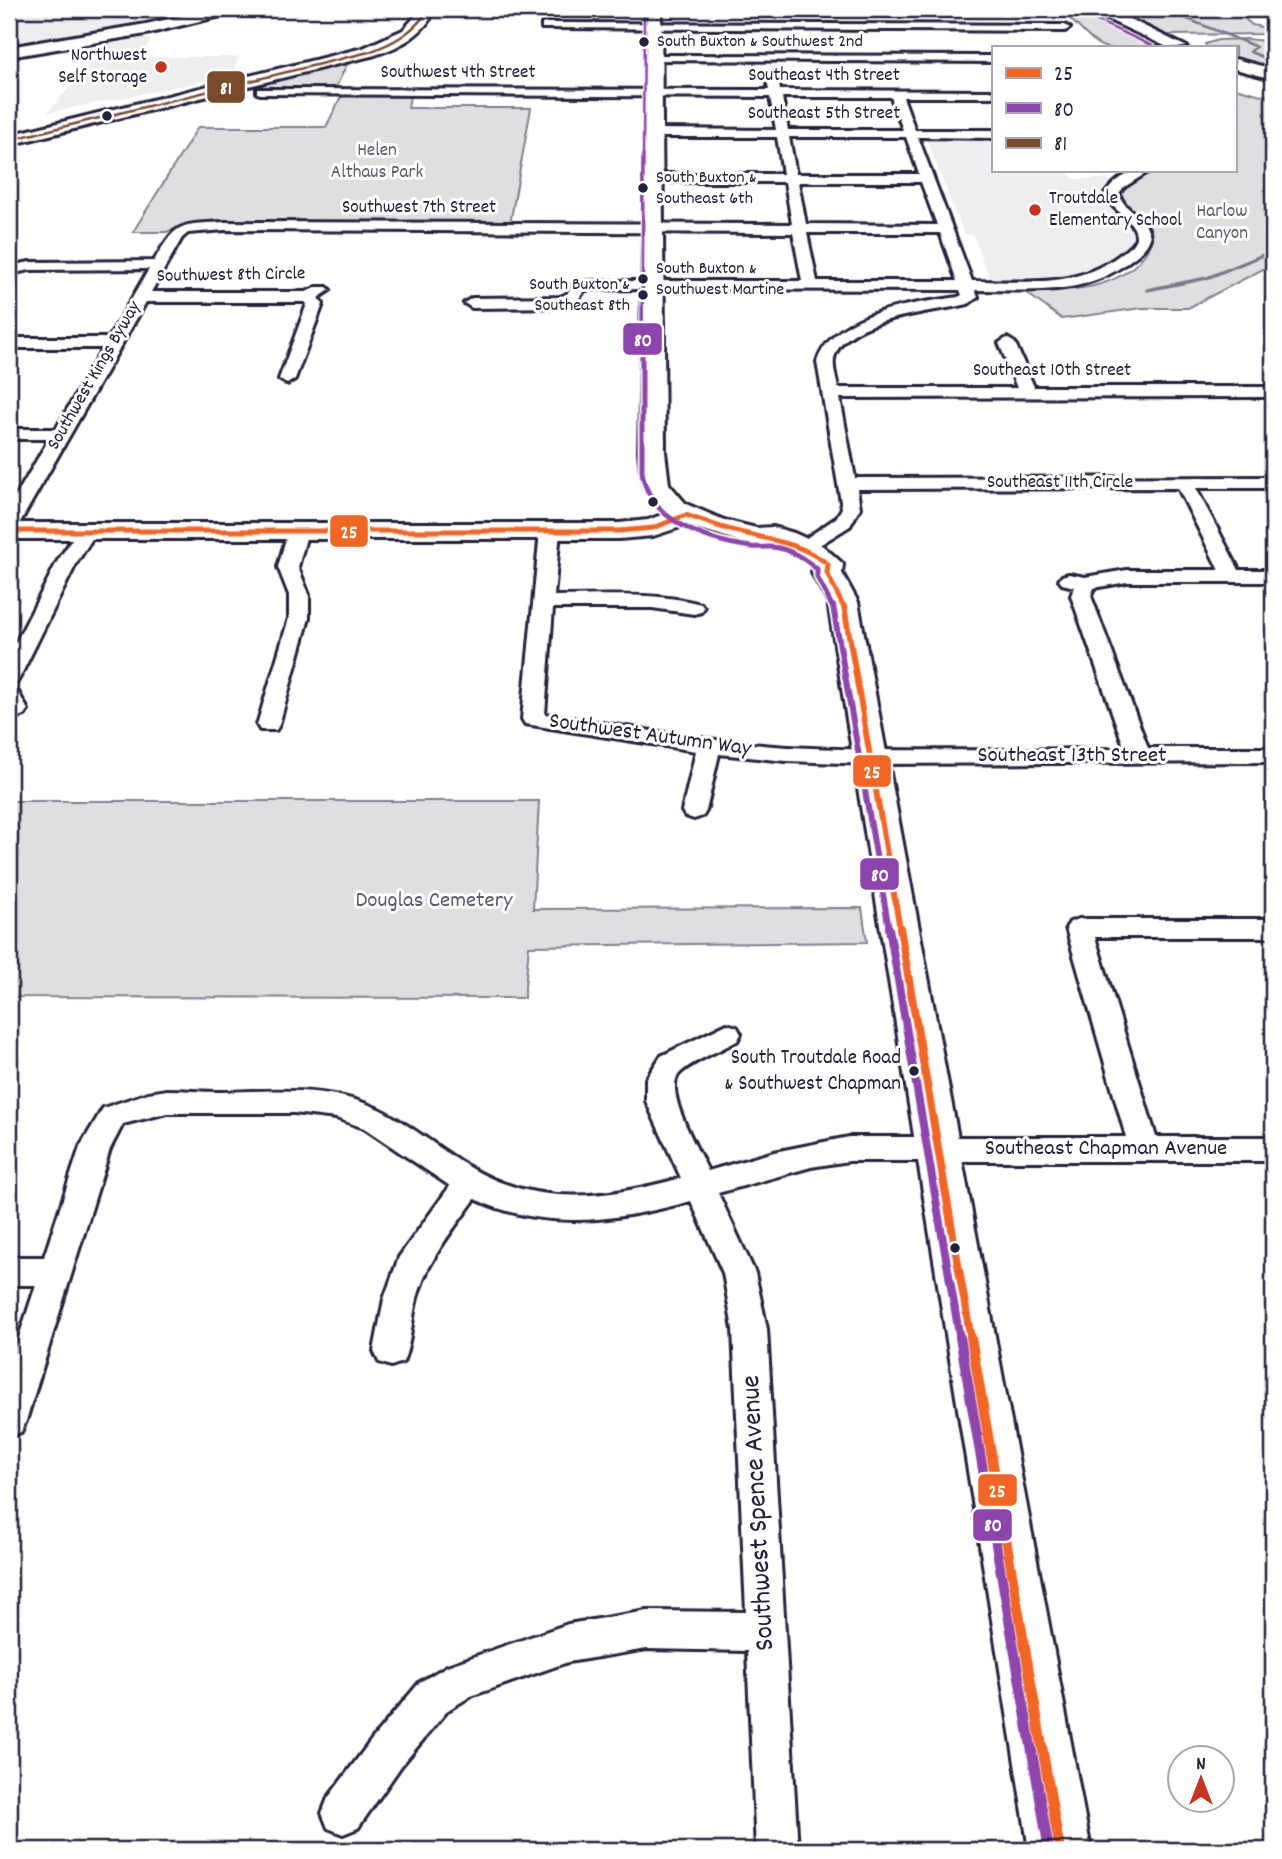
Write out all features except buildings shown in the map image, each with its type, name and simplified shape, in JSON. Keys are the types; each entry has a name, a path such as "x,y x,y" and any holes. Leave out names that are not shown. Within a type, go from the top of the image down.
{"main road":[{"path":"9,52 146,29 232,9"},
{"path":"9,133 344,53 394,32 405,23 413,9"},
{"path":"9,140 359,55 392,43 415,29 429,9"},
{"path":"1097,9 1177,46"},
{"path":"654,18 653,474 660,494 676,510 714,526 756,537 765,545 790,555 808,568 815,560 843,602 1060,1850"},
{"path":"1236,64 1273,74"},
{"path":"9,531 638,530 665,524 686,515"}],"street":[{"path":"546,26 654,18 762,21 878,43 992,59"},
{"path":"762,21 810,286"},
{"path":"654,58 769,58 878,43 975,22 1065,28"},
{"name":"Southwest 4th Street","path":"261,91 654,92"},
{"name":"Southeast 4th Street","path":"654,92 992,94"},
{"path":"815,560 832,531 849,516 851,508 825,352 837,337 861,325 927,306 966,299 970,295 897,94"},
{"name":"Southeast 5th Street","path":"654,133 992,134"},
{"path":"472,303 568,301 575,289 583,286 1068,285 1096,278 1112,269 1138,247 1143,238 1137,222 1115,203 1114,190 1142,172"},
{"path":"654,178 928,178"},
{"name":"Southwest 7th Street","path":"184,229 225,226 947,229"},
{"name":"Southwest Kings Byway","path":"9,524 176,236 184,229"},
{"name":"Southwest 8th Circle","path":"9,270 30,266 159,265"},
{"path":"287,379 315,304 315,293"},
{"name":"Southwest 8th Circle","path":"141,298 315,293"},
{"path":"9,343 114,343"},
{"path":"1007,343 1027,392"},
{"name":"Southeast 10th Street","path":"831,393 1273,392"},
{"path":"9,434 61,434"},
{"path":"1184,482 1232,576"},
{"name":"Southeast 11th Circle","path":"847,484 1273,482"},
{"path":"9,677 67,562 87,531"},
{"path":"268,725 299,618 299,595 288,566 298,531"},
{"name":"Southwest Autumn Way","path":"550,531 533,719 709,746 786,754 871,757"},
{"path":"1139,756 1077,582 1127,576 1273,576"},
{"path":"544,602 652,602 694,608"},
{"path":"694,811 709,746"},
{"name":"Southeast 13th Street","path":"871,757 1273,755"},
{"path":"1145,1149 1079,928 1273,928"},
{"name":"Southwest Spence Avenue","path":"727,1034 671,1064 660,1079 661,1101 739,1273 750,1329 777,1850"},
{"name":"Southeast Chapman Avenue","path":"9,1421 95,1147 113,1116 155,1103 307,1104 340,1108 372,1119 469,1184 524,1204 573,1209 604,1208 820,1153 849,1149 1273,1149"},
{"path":"391,1351 400,1299 415,1257 469,1184"},
{"path":"9,1271 56,1271"},
{"path":"344,1813 387,1752 434,1696 461,1680 568,1643 647,1630 766,1632"}],"shaded area":[{"path":"18,9 216,9 166,21 9,46 9,17"},
{"name":"Northwest Self Storage","path":"137,34 151,40 139,57 240,57 229,76 47,113 112,39"},
{"name":"Troutdale Elementary School","path":"926,138 992,138 992,172 1068,172 1073,179 1111,179 1104,190 1105,199 1128,221 1133,237 1099,269 1080,276 1044,280 990,280 973,235 964,234"}],"green space":[{"path":"1057,9 1083,9 1159,46 1102,46"},
{"path":"1107,9 1273,9 1273,12 1262,11 1244,18 1252,25 1270,29 1273,34 1166,35"},
{"path":"1218,40 1273,42 1273,70 1236,60 1236,46 1205,44"},
{"path":"348,62 336,87 246,87 335,66"},
{"name":"Harlow Canyon","path":"1236,88 1273,98 1273,264 1188,308 1142,308 1062,319 1024,291 1089,287 1105,283 1133,267 1151,243 1151,230 1145,219 1127,204 1122,193 1146,175 1156,172 1236,172"},
{"name":"Helen Althaus Park","path":"342,95 410,95 408,108 531,108 510,224 210,223 184,225 167,232 133,232 198,127 326,127"},
{"name":"Douglas Cemetery","path":"9,801 539,801 533,909 862,908 867,942 529,946 524,998 9,997"}],"waterway":[{"path":"1163,9 1254,46 1256,47 1250,52 1273,61"},
{"path":"1147,290 1207,278 1273,251"}],"transit line":[{"name":"81","path":"9,140 369,52 411,31 429,9"},
{"name":"80","path":"644,9 642,471 645,486 653,503 664,514 691,530 752,547 779,548 802,558 817,569 817,577 833,606 1049,1850"},
{"name":"80","path":"1093,19 1153,46"},
{"name":"25","path":"686,515 738,532 804,548 828,564 827,573 843,602 1060,1850"},
{"name":"25","path":"9,531 619,531 653,528 686,515"}],"place":[{"name":"South Buxton & Southwest 2nd","path":"644,42"},
{"name":"Northwest Self Storage","path":"161,67"},
{"name":"South Buxton & Southeast 6th","path":"643,188"},
{"name":"Troutdale Elementary School","path":"1035,210"},
{"name":"South Buxton & Southwest Martine","path":"643,279"},
{"name":"South Buxton & Southeast 8th","path":"643,295"},
{"name":"South Troutdale Road & Southwest Chapman","path":"914,1071"}]}
